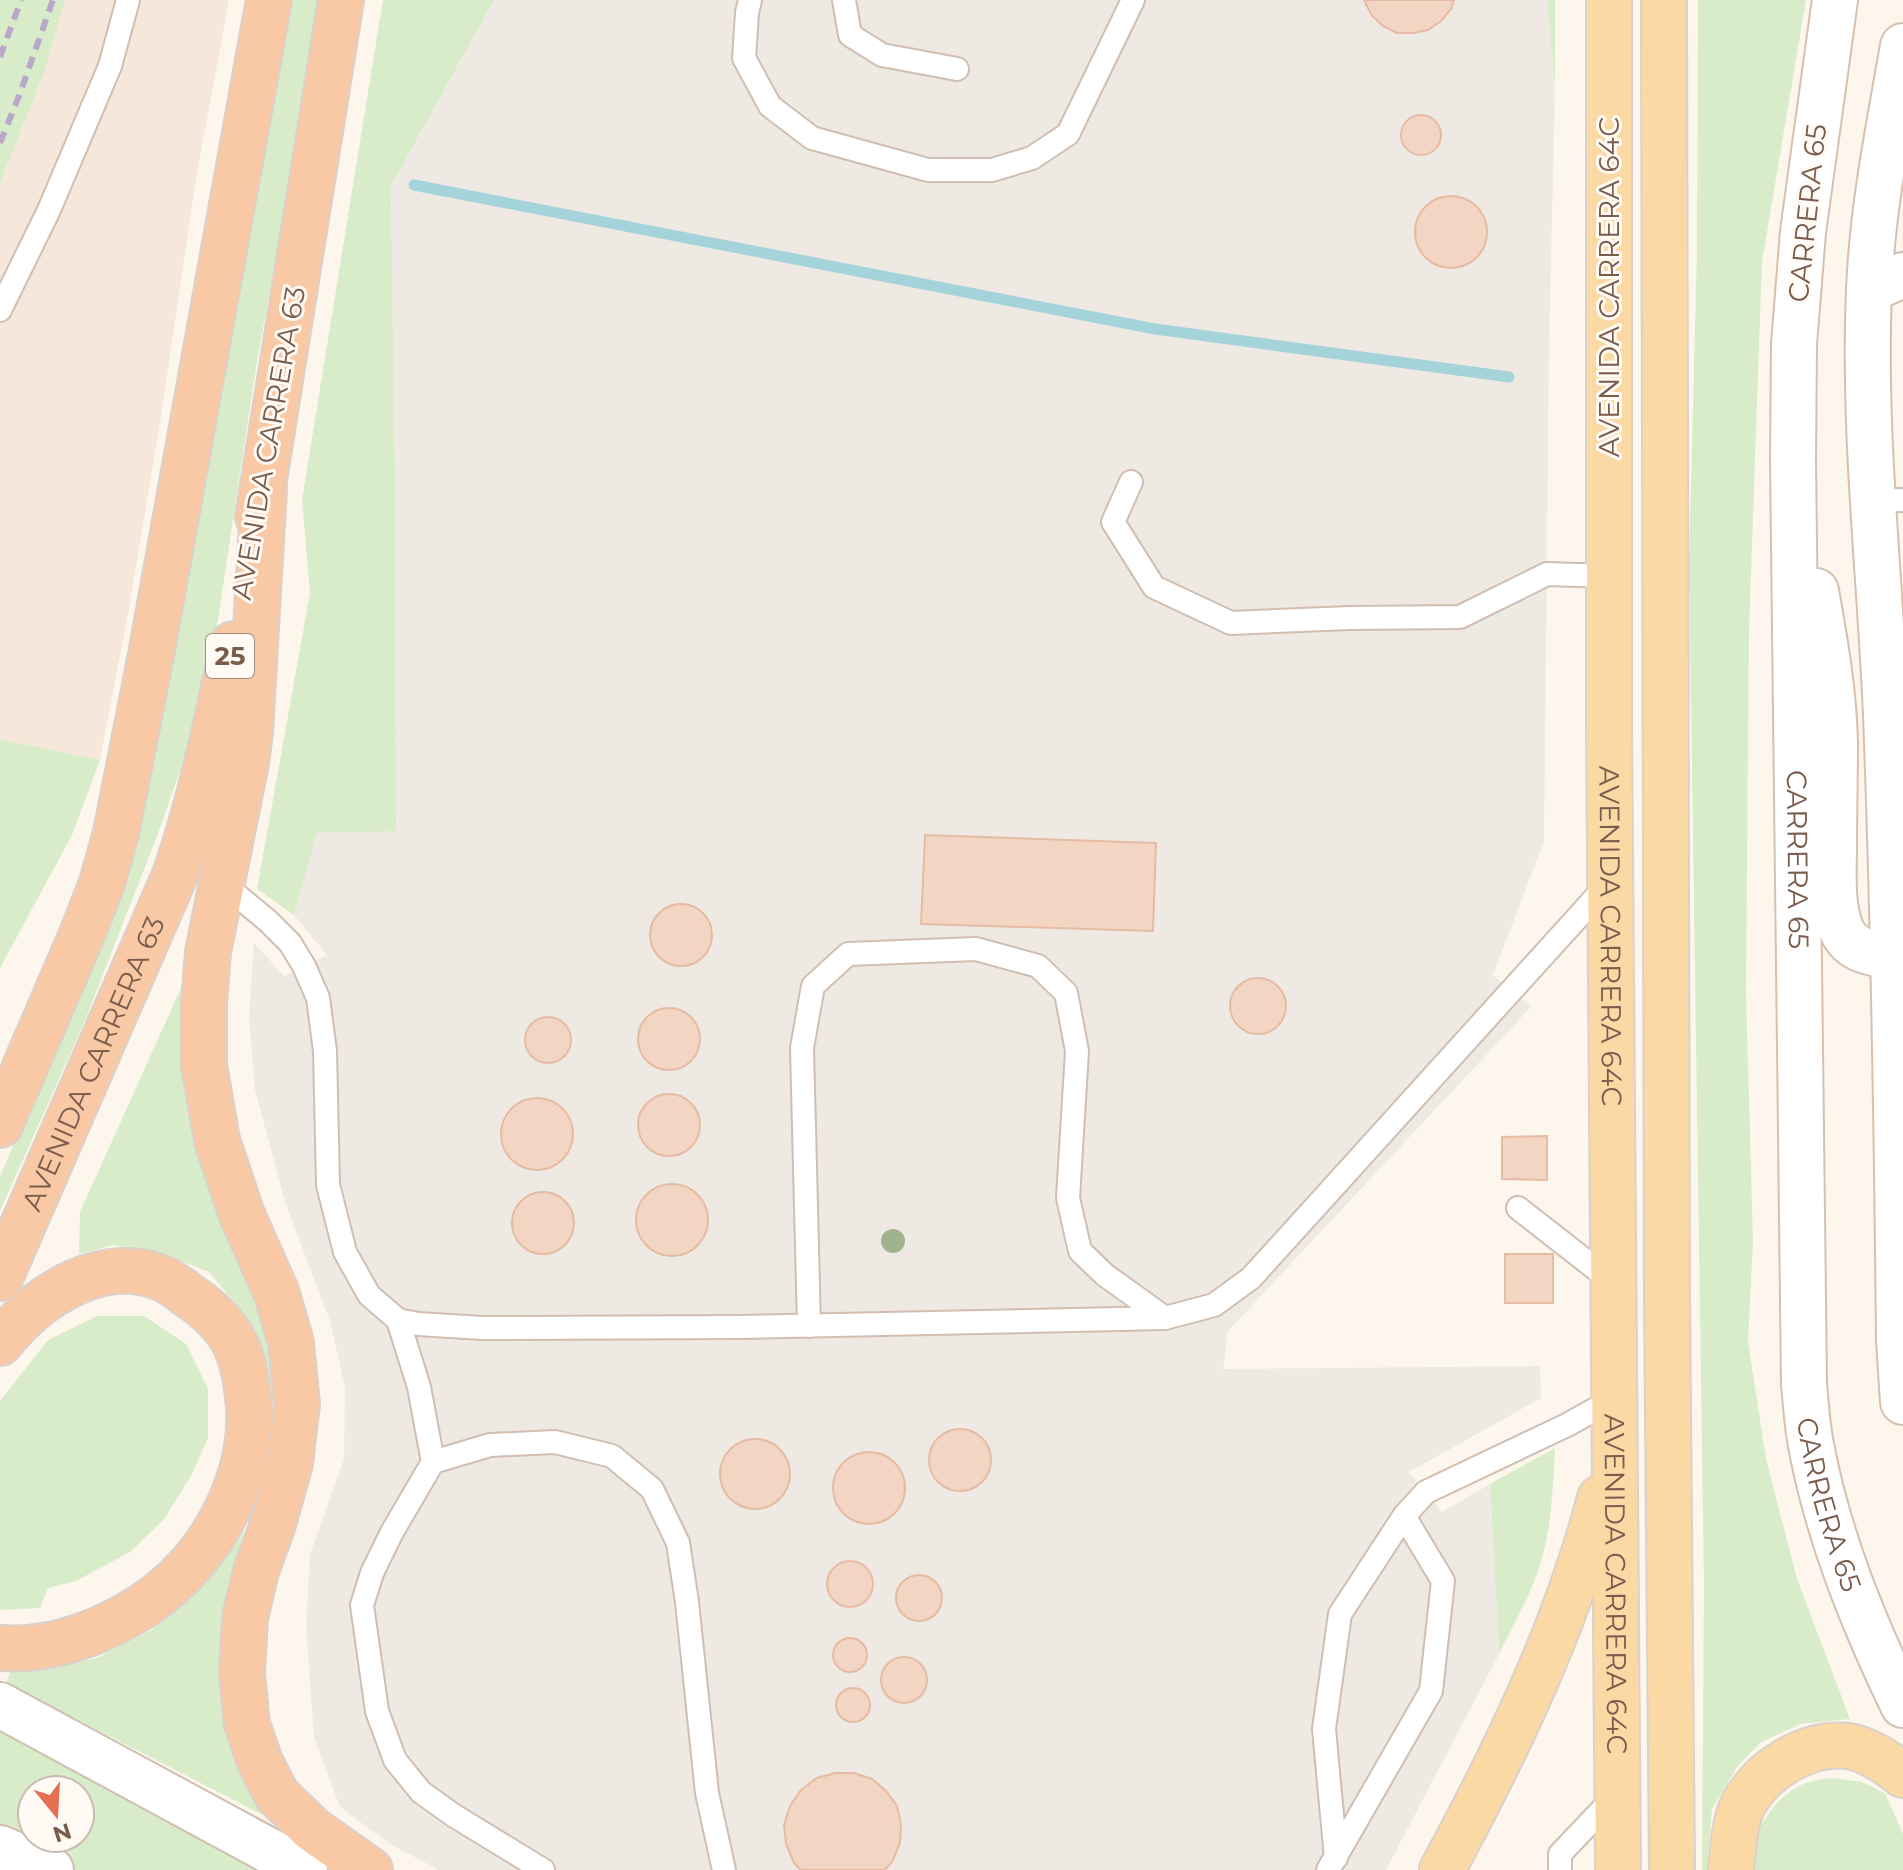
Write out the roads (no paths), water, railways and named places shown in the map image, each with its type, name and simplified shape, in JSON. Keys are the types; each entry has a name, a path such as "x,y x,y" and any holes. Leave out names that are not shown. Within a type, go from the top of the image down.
{"highway":[{"path":"0,1125 83,932 102,883 112,845 134,749 269,0"},
{"name":"AVENIDA CARRERA 63","path":"0,1278 160,911 188,837 214,739 264,489 341,0"},
{"path":"264,489 250,732 208,952 204,1003 204,1065 217,1140 242,1215 277,1294 291,1343 297,1404 290,1463 256,1571 245,1618 242,1673 247,1724 260,1762 277,1795 312,1829 370,1870"},
{"path":"0,1077 83,932"},
{"path":"0,1343 31,1309 63,1287 92,1276 122,1270 146,1274 167,1281 198,1301 229,1333 244,1368 250,1409 247,1449 235,1493 212,1536 191,1564 159,1595 129,1615 92,1633 58,1643 0,1648"}],"main road":[{"name":"AVENIDA CARRERA 64C","path":"1609,0 1610,881 1618,1870"},
{"name":"AVENIDA CARRERA 64C","path":"1664,0 1667,1281 1672,1870"},
{"name":"CARRERA 65","path":"1835,0 1803,232 1794,344 1804,1384 1811,1443 1837,1543 1851,1587 1903,1705"},
{"path":"1903,46 1898,103 1877,208 1886,282 1868,372 1889,501 1886,712 1898,957 1899,1340 1903,1402"},
{"path":"1793,459 1832,689 1836,912 1843,933 1856,948 1898,957"},
{"path":"1448,1860 1474,1813 1542,1666 1575,1585 1615,1442"},
{"path":"0,1705 305,1870"},
{"path":"1731,1870 1734,1840 1743,1805 1758,1784 1780,1764 1814,1749 1849,1746 1884,1759 1903,1775"},
{"path":"0,1848 51,1870"}],"lane":[{"path":"0,310 49,210 110,66 128,0"},
{"path":"750,0 744,58 770,106 812,138 928,170 992,170 1032,158 1068,134 1133,0"},
{"path":"844,0 850,35 882,55 957,69"},
{"path":"1131,482 1113,522 1154,587 1231,623 1460,617 1547,574 1609,576"},
{"path":"222,883 290,943 318,998 325,1051 328,1185 345,1252 369,1295 398,1320 482,1328 809,1326 1165,1318 1214,1305 1251,1278 1610,881"},
{"path":"809,1326 802,1048 813,986 848,954 976,949 1038,966 1066,993 1077,1051 1068,1198 1080,1251 1105,1275 1165,1318"},
{"path":"1518,1208 1614,1283"},
{"path":"398,1320 419,1387 433,1462 392,1532 372,1573 362,1605 377,1711 395,1760 421,1792 543,1870"},
{"path":"1332,1864 1324,1729 1340,1614 1404,1516 1426,1492 1567,1425 1614,1399"},
{"path":"433,1462 490,1445 555,1442 612,1456 652,1489 678,1543 707,1793 724,1870"},
{"path":"1332,1864 1431,1691 1443,1581 1404,1516"},
{"path":"1556,1865 1618,1793"}],"waterway":[{"path":"414,185 1155,329 1509,377"}],"railway":[{"path":"0,57 21,0"},
{"path":"0,143 53,0"}]}
